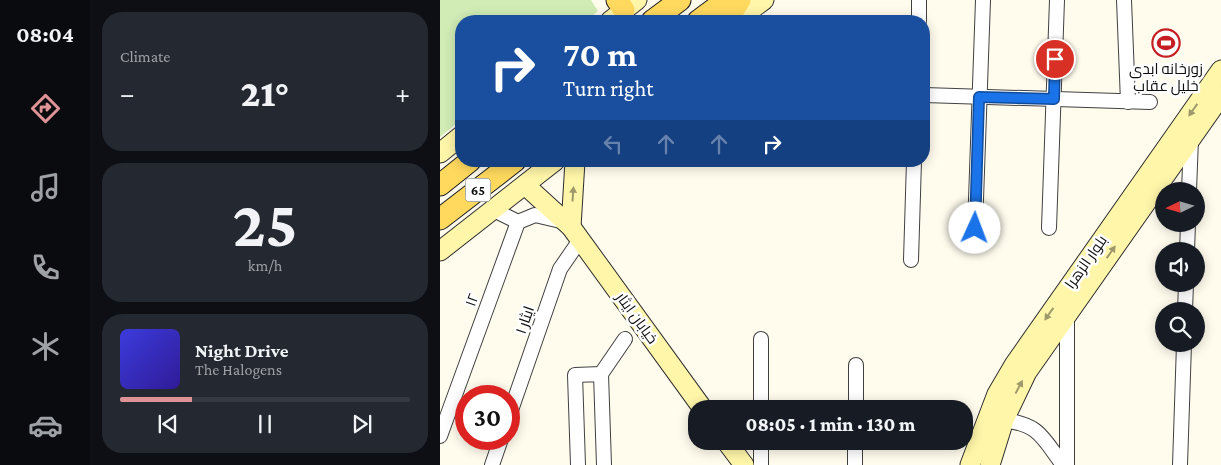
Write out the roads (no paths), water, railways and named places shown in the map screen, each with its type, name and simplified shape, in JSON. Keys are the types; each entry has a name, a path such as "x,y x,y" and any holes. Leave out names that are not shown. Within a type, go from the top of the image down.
{"main road":[{"path":"660,15 680,0"},
{"path":"706,15 726,0"},
{"path":"731,15 740,0"},
{"path":"744,15 764,0"},
{"name":"بلوار الزهرا","path":"970,465 997,394 1014,365 1221,70"},
{"name":"بلوار الزهرا","path":"990,465 1004,420 1027,372 1191,139 1218,104"},
{"path":"440,153 455,141"},
{"name":"65","path":"440,184 462,167"},
{"name":"65","path":"440,219 507,167"},
{"path":"440,251 548,167"},
{"path":"572,230 575,167"},
{"name":"خیابان ایثار","path":"526,185 572,230 696,400"},
{"path":"733,450 744,465"}],"street":[{"path":"919,15 920,0"},
{"path":"975,228 983,0"},
{"path":"1049,228 1057,0"},
{"path":"1124,0 1128,102"},
{"path":"930,95 1150,102"},
{"path":"1189,182 1191,139"},
{"path":"911,260 914,167"},
{"path":"494,210 518,222 535,216 572,230"},
{"name":"۱۲","path":"440,436 518,222"},
{"name":"ایثار ۱","path":"520,385 572,230"},
{"path":"1067,315 1067,465"},
{"path":"604,465 601,374 625,339"},
{"path":"761,339 761,400"},
{"path":"1180,465 1184,352"},
{"path":"856,365 856,400"},
{"path":"578,465 575,375 601,374"},
{"path":"1004,420 1024,423 1035,429 1063,465"},
{"path":"492,465 497,450"},
{"path":"761,450 762,465"},
{"path":"855,450 855,465"}],"place":[{"name":"زورخانه ابدی خلیل عقاب","path":"1166,43"}]}
